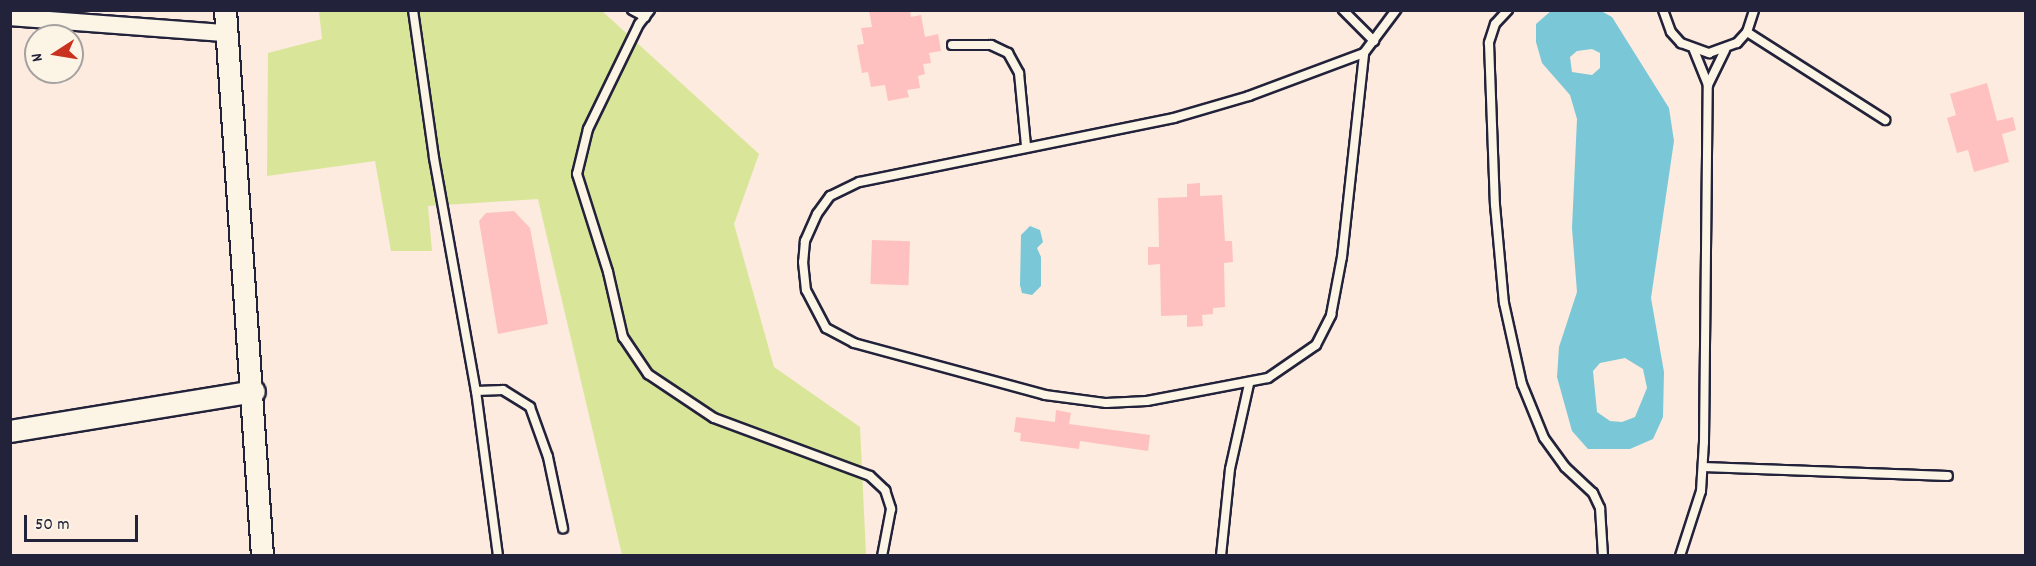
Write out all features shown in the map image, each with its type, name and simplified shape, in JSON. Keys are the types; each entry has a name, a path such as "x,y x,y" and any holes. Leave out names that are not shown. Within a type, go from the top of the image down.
{"street":[{"path":"225,10 254,391 262,555"},
{"path":"10,17 94,17 225,33"},
{"path":"10,431 254,391"}],"lane":[{"path":"413,10 434,158 476,391 498,555"},
{"path":"632,10 647,14 588,129 577,174 608,272 623,337 648,374 714,418 870,476 885,490 891,509 882,555"},
{"path":"1343,10 1374,41"},
{"path":"1364,53 1342,257 1331,315 1316,345 1302,357 1268,378 1249,384 1147,401 1096,402 1045,395 916,362 854,343 826,328 806,290 802,262 805,241 830,196 859,182 1174,118 1249,96 1364,53 1396,10"},
{"path":"1508,10 1495,24 1489,43 1495,205 1504,303 1522,384 1544,438 1565,467 1593,493 1600,507 1603,555"},
{"path":"1663,10 1671,32 1694,50 1708,85 1703,467 1701,491 1680,555"},
{"path":"1708,85 1725,50 1747,32 1754,10"},
{"path":"1747,32 1885,120"},
{"path":"952,45 991,45 1008,53 1019,73 1026,147"},
{"path":"1694,50 1725,50"},
{"path":"1221,555 1230,469 1249,384"},
{"path":"476,391 503,390 530,407 548,457 563,528"},
{"path":"1703,467 1948,476"}],"green space":[{"path":"319,11 602,11 759,154 734,224 774,367 860,427 866,555 622,555 538,199 428,206 432,251 391,251 375,161 267,176 268,53 322,39"}],"water":[{"path":"1552,10 1601,11 1612,17 1669,108 1674,141 1651,298 1664,372 1663,417 1653,439 1630,449 1588,449 1572,431 1557,377 1559,347 1577,292 1572,228 1577,119 1570,95 1542,63 1536,42 1536,24","holes":["1592,49 1600,53 1600,68 1592,75 1572,72 1570,57 1577,51","1625,358 1643,369 1647,388 1635,417 1622,422 1610,421 1597,412 1593,371 1600,363"]},
{"path":"1030,226 1040,230 1043,242 1037,248 1041,257 1041,286 1032,295 1022,293 1020,285 1021,235"}],"building":[{"path":"869,10 910,10 911,17 921,15 925,37 938,34 941,51 929,53 931,63 923,64 925,74 918,76 920,88 907,90 909,97 888,101 885,85 871,87 868,72 862,73 857,45 864,44 861,28 872,27"},
{"path":"1987,83 1997,121 2013,117 2016,130 2002,134 2009,162 1974,172 1968,150 1957,153 1947,118 1956,115 1950,94"},
{"path":"1200,183 1200,196 1222,195 1225,241 1232,241 1233,262 1224,263 1225,307 1213,308 1213,314 1202,315 1203,326 1187,327 1187,315 1161,316 1160,264 1148,265 1148,247 1159,247 1158,198 1187,197 1187,184"},
{"path":"514,211 530,228 548,324 498,334 479,221 486,213"},
{"path":"872,240 910,241 908,285 870,284"},
{"path":"1056,410 1071,413 1069,424 1150,435 1148,451 1080,441 1079,449 1020,441 1021,433 1014,432 1016,417 1055,422"}]}
